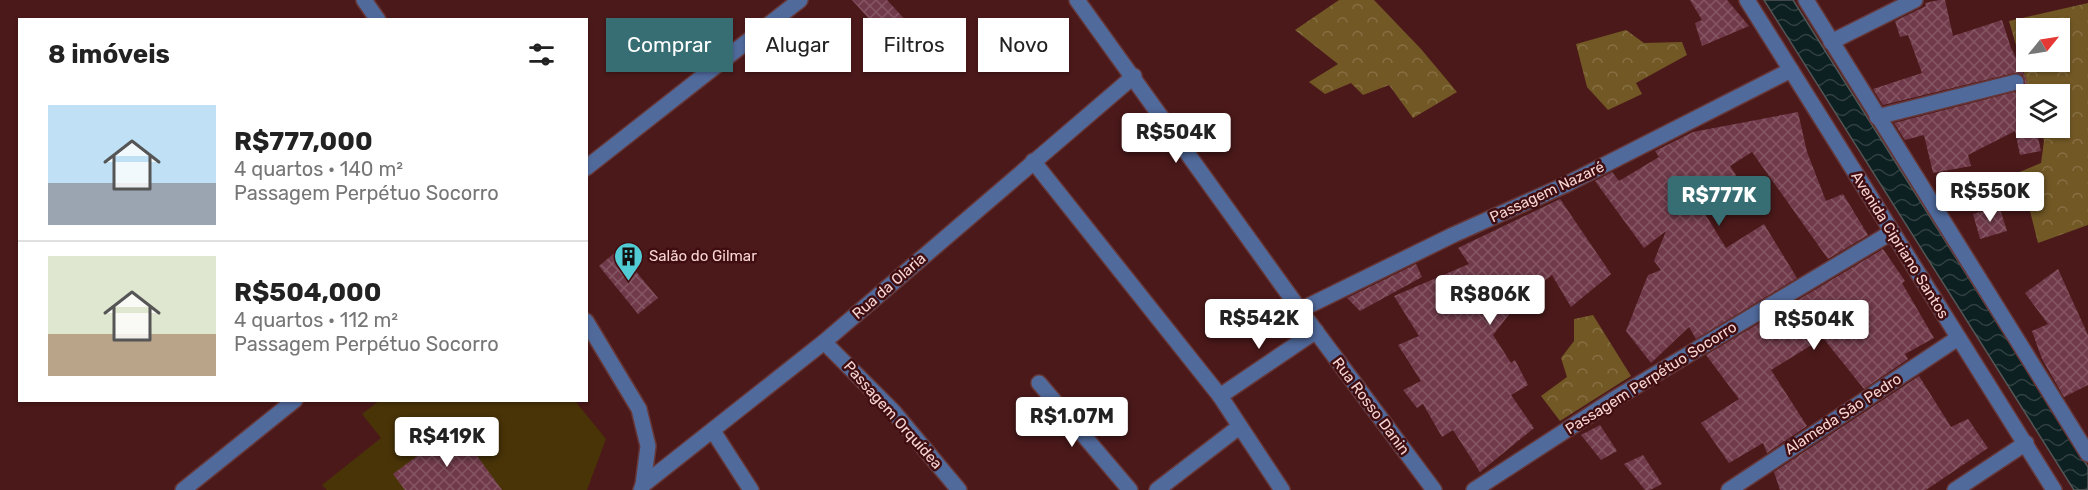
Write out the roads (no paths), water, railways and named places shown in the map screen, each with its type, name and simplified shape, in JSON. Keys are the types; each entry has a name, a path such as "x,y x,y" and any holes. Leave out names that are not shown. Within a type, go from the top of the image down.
{"street":[{"path":"364,0 377,18"},
{"path":"588,166 800,0"},
{"name":"Rua Rosso Danin","path":"1077,0 1134,76 1300,310 1434,490"},
{"name":"Avenida Cipriano Santos","path":"1747,0 2054,490"},
{"path":"1806,0 2088,454"},
{"path":"1831,42 1915,0"},
{"name":"Passagem Nazaré","path":"1300,310 1422,250 1565,185 1791,70"},
{"name":"Rua da Olaria","path":"642,487 824,342 1134,76"},
{"path":"1877,117 2016,82"},
{"path":"1033,161 1220,396 1282,490"},
{"name":"Passagem Perpétuo Socorro","path":"1474,490 1611,401 1892,232"},
{"path":"588,324 639,409 648,446 642,487"},
{"path":"1220,396 1316,331"},
{"name":"Alameda São Pedro","path":"1729,490 1958,338"},
{"name":"Passagem Orquídea","path":"824,342 893,411 959,490"},
{"path":"1039,383 1130,490"},
{"path":"183,490 293,402"},
{"path":"1157,490 1239,427"},
{"path":"713,431 751,490"},
{"path":"1955,490 2026,443"}],"water":[{"path":"1764,0 1793,0 2088,467 2088,490 2074,490"}],"place":[{"name":"Salão do Gilmar","path":"628,282"}]}
